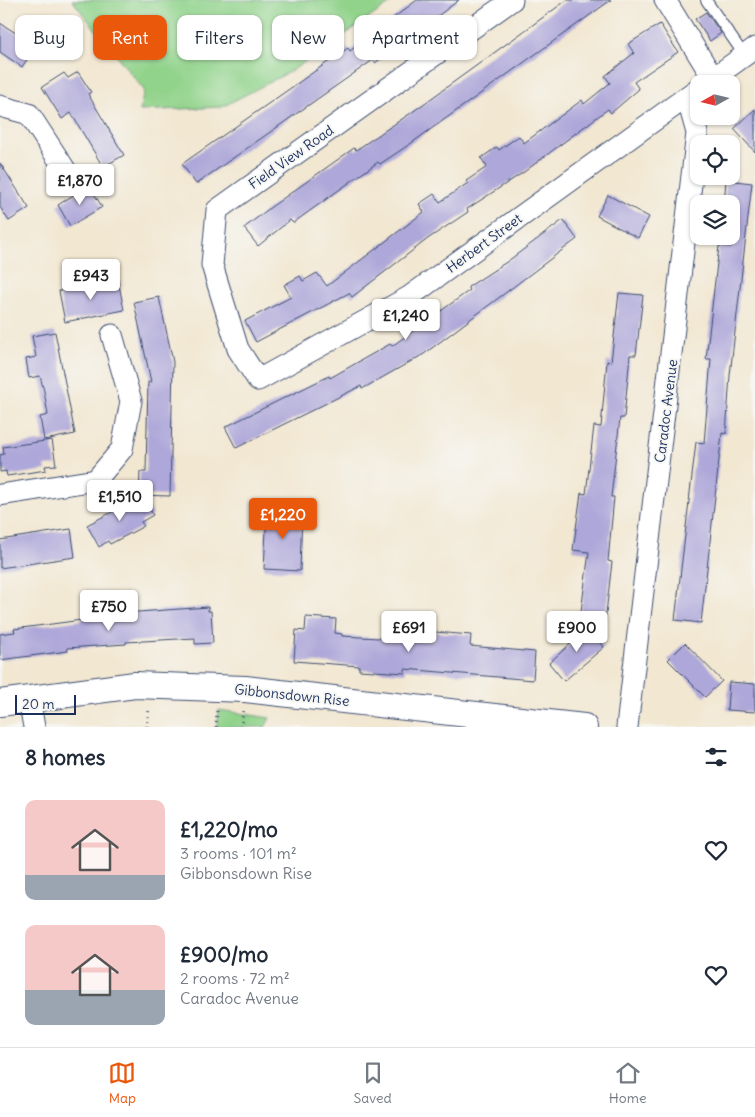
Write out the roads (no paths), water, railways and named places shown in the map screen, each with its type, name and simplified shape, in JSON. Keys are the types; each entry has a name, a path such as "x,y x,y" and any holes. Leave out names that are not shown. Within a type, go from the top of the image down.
{"street":[{"name":"Field View Road","path":"258,380 238,349 212,265 217,210 512,0"},
{"path":"665,0 696,75"},
{"name":"Herbert Street","path":"718,75 750,52"},
{"name":"Herbert Street","path":"258,380 409,298 690,95"},
{"path":"0,106 28,114 66,171"},
{"name":"Caradoc Avenue","path":"628,727 698,125"},
{"path":"0,495 96,480 122,449 131,401 112,335"},
{"name":"Gibbonsdown Rise","path":"0,703 135,685 228,688 584,727"},
{"path":"29,699 34,727"}],"lane":[{"path":"706,0 750,52"}]}
